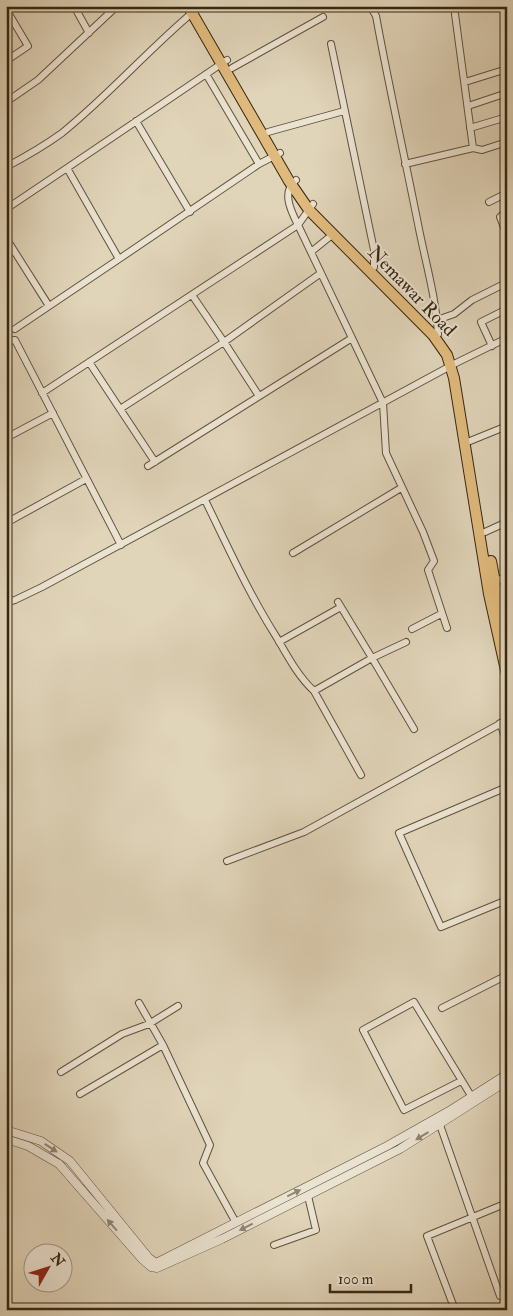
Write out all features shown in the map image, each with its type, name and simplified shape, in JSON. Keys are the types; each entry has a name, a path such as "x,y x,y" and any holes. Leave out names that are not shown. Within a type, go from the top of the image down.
{"highway":[{"name":"Nemawar Road","path":"192,9 268,132 277,154"},
{"name":"Nemawar Road","path":"227,64 293,182 332,235 433,335 454,364"},
{"name":"Nemawar Road","path":"311,207 374,267 438,334 452,352 495,582 494,601 507,647"},
{"name":"Nemawar Road","path":"462,405 507,675"}],"street":[{"path":"74,6 90,33"},
{"path":"6,102 38,80 117,6"},
{"path":"370,6 376,16 405,164 415,202 438,320 438,334"},
{"path":"6,9 28,46 6,61"},
{"path":"6,168 64,131 110,90 192,9"},
{"path":"456,14 473,148"},
{"path":"6,208 206,74 323,17"},
{"path":"331,44 374,250 374,267"},
{"path":"465,82 507,69"},
{"path":"206,74 260,164"},
{"path":"468,106 507,93"},
{"path":"268,132 344,111"},
{"path":"470,128 507,117"},
{"path":"136,121 190,212"},
{"path":"405,164 473,148 479,150 507,142"},
{"path":"15,329 277,154"},
{"path":"67,168 119,259"},
{"path":"293,182 288,206 383,403 386,453 423,532 434,561 428,570 447,628"},
{"path":"490,202 507,193"},
{"path":"42,393 298,225 311,207"},
{"path":"507,211 500,217 507,235"},
{"path":"311,252 332,235"},
{"path":"6,238 49,306"},
{"path":"120,409 224,342 321,273"},
{"path":"438,320 454,314 472,300 506,282"},
{"path":"192,295 259,396"},
{"path":"492,346 481,322 507,309"},
{"path":"148,466 352,338"},
{"path":"6,595 8,598 15,600 205,500 454,364 507,338"},
{"path":"6,341 15,340 120,545"},
{"path":"89,362 155,462"},
{"path":"6,438 53,413"},
{"path":"470,441 507,426"},
{"path":"6,523 86,479"},
{"path":"293,553 401,488"},
{"path":"205,500 251,596 305,682 314,691 361,775"},
{"path":"485,532 507,522"},
{"path":"495,582 507,576"},
{"path":"279,642 340,604 414,729"},
{"path":"412,629 442,614"},
{"path":"314,691 372,658 406,642"},
{"path":"228,861 304,832 504,722 507,742"},
{"path":"507,787 399,833 441,928 507,900"},
{"path":"442,1008 507,975"},
{"path":"461,1081 404,1110 363,1030 414,1002 473,1100"},
{"path":"138,1003 162,1044 210,1145 203,1163 235,1221"},
{"path":"62,1072 122,1034 149,1024 178,1006"},
{"path":"80,1094 162,1044"},
{"path":"6,1139 28,1146 59,1164 151,1267 157,1268 167,1265 308,1196 400,1149 440,1125 507,1074"},
{"path":"6,1130 41,1141 70,1162 149,1258 156,1263 262,1207 356,1163 507,1081"},
{"path":"440,1125 500,1296"},
{"path":"274,1245 316,1230 308,1196"},
{"path":"455,1310 427,1236 507,1203"},
{"path":"262,1207 267,1216"}]}
